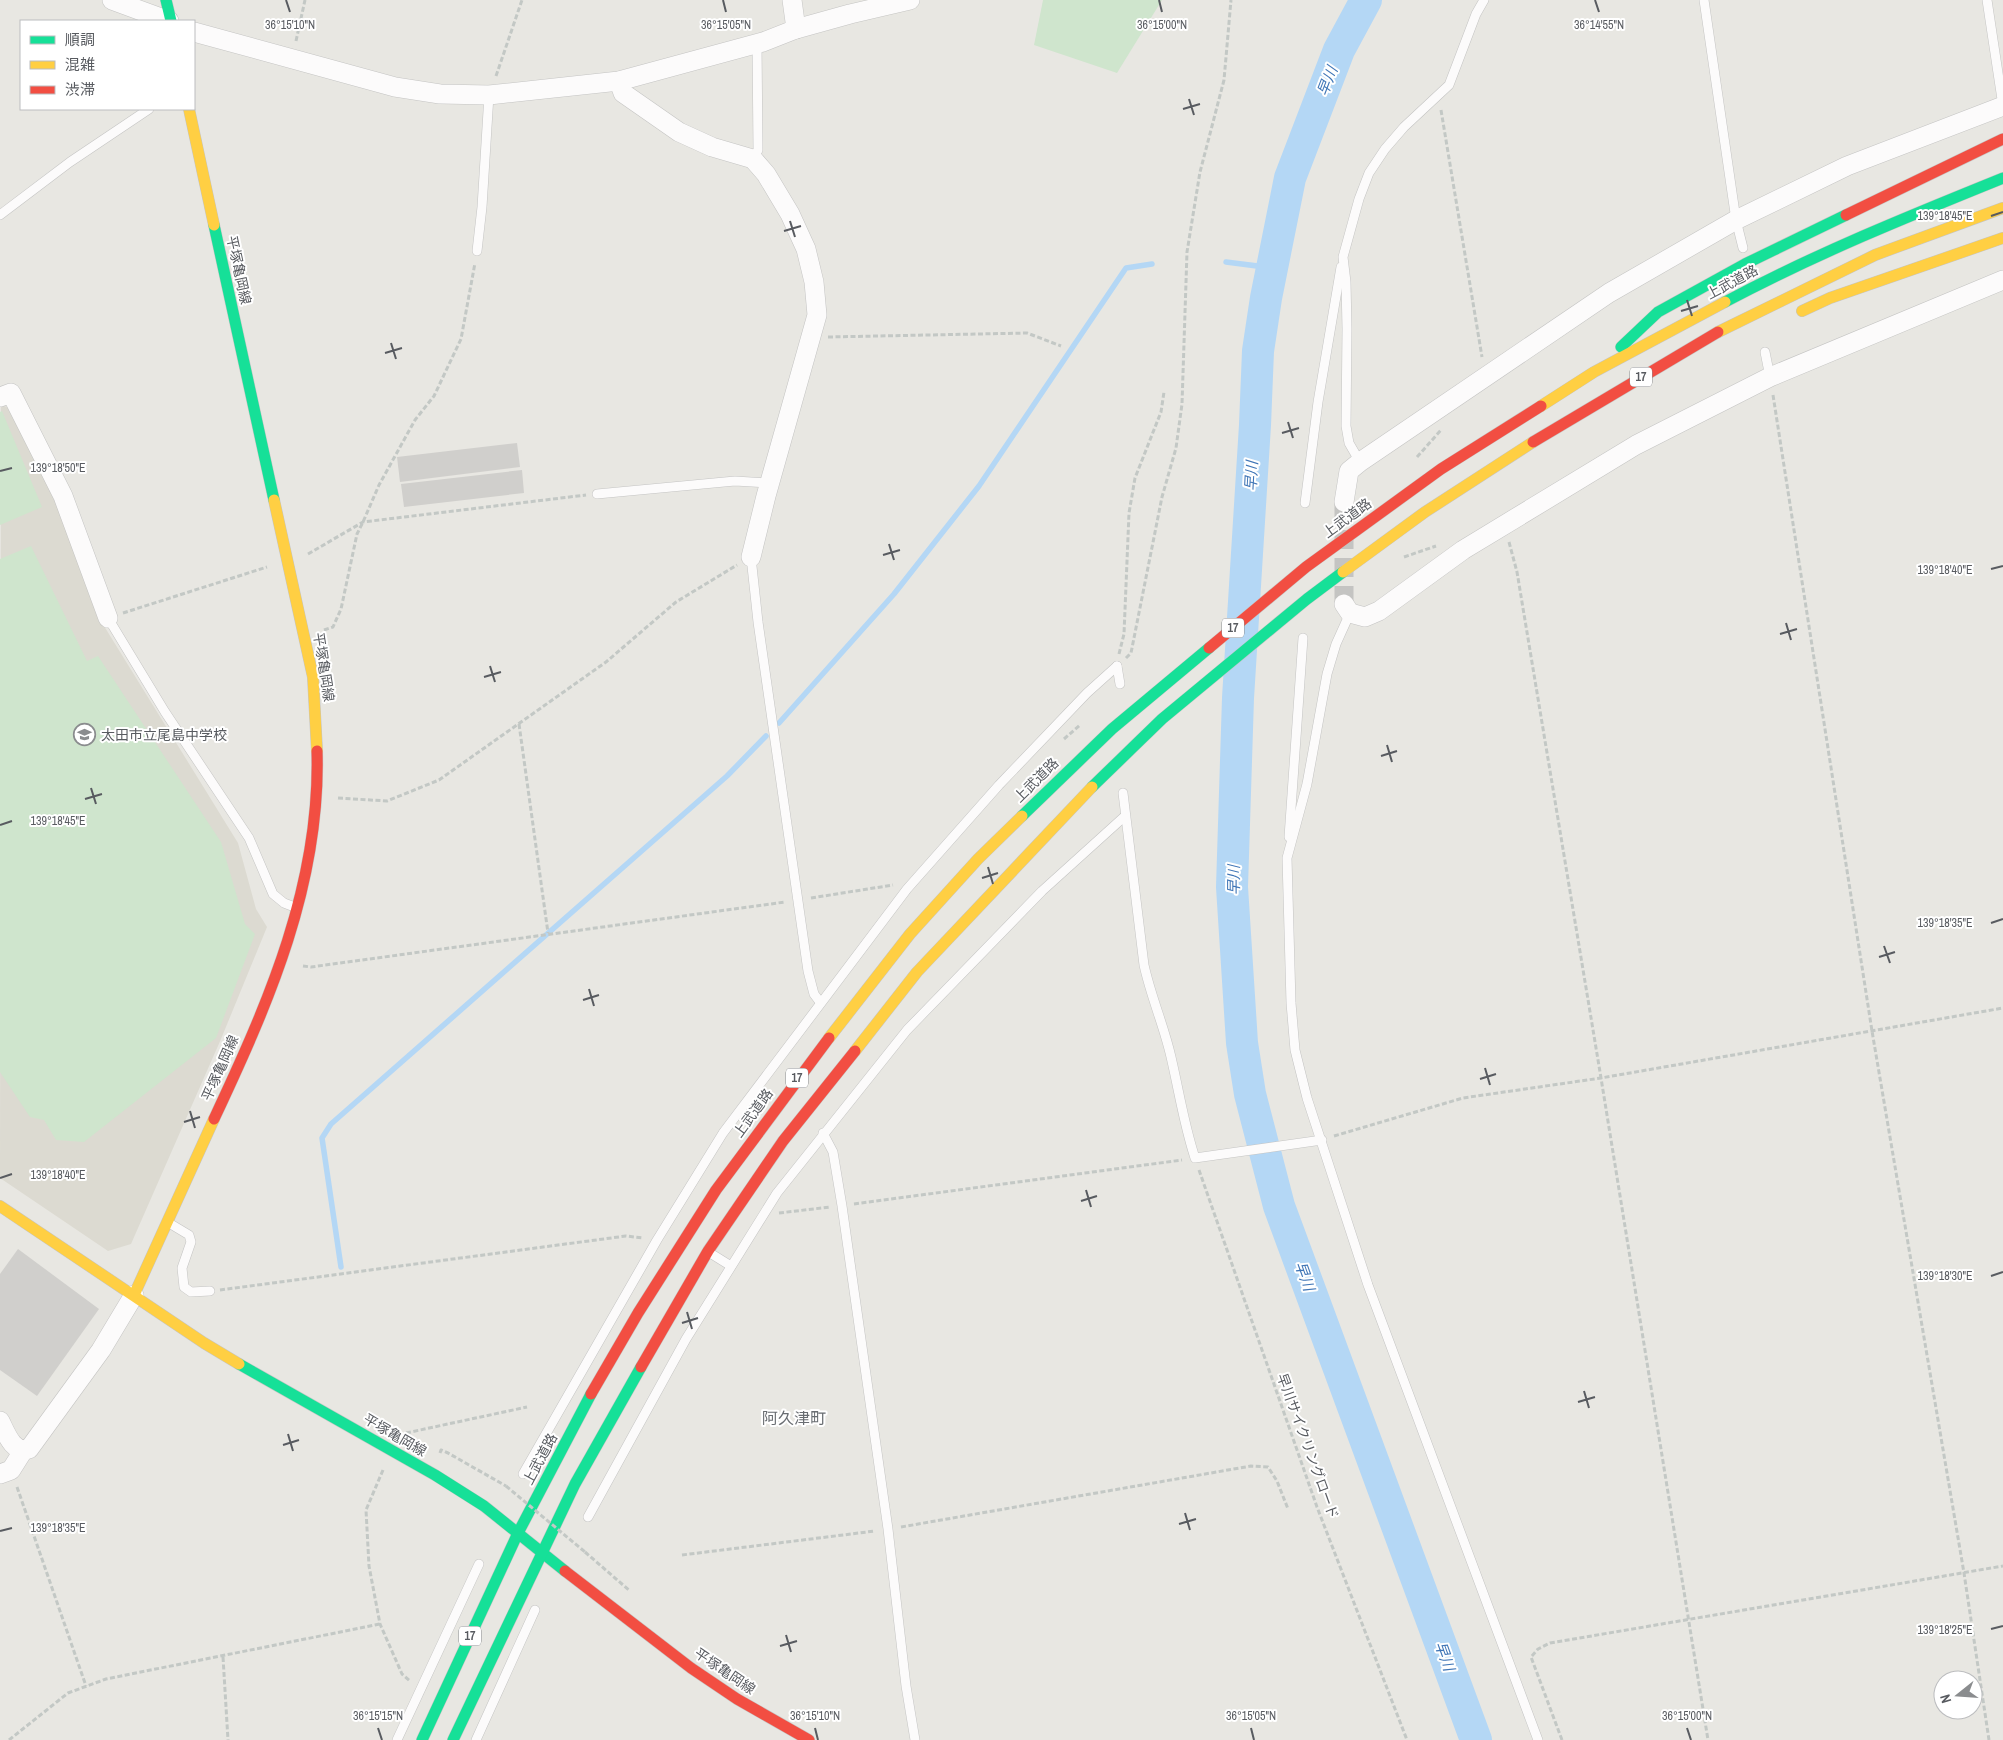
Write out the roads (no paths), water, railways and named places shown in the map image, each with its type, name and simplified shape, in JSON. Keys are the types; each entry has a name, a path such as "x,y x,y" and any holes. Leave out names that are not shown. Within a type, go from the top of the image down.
{"main road":[{"path":"166,0 170,20"},
{"name":"平塚亀岡線","path":"189,110 290,566 312,677 315,709 317,796 312,845 299,909 284,959 134,1295 213,1348 484,1506 541,1553 691,1668 737,1699 808,1740"},
{"path":"1594,372 1658,312 1745,264 2003,140"},
{"name":"上武道路","path":"422,1740 518,1533 582,1410 638,1313 716,1190 793,1084 893,956 978,859 1086,754 1159,688 1306,567 1441,469 1594,372 1772,277 1868,233 2003,178"},
{"name":"17","path":"453,1740 541,1553 606,1425 708,1251 784,1141 917,972 1062,818 1162,719 1308,599 1425,512 1571,418 1708,338 1866,260 2003,208"},
{"path":"1788,318 1830,298 2003,238"},
{"path":"1571,418 1638,393"},
{"path":"0,1206 134,1295"}],"street":[{"path":"112,0 167,20"},
{"path":"792,0 796,29"},
{"path":"195,32 395,87 440,94 489,95 619,81 757,44 796,29 910,0"},
{"path":"619,81 623,93 679,132 712,147 753,159 766,174 790,214 806,249 814,282 817,315 751,558"},
{"path":"1344,502 1349,471 1360,462 1609,293 1736,220 1847,166 2003,106"},
{"path":"1347,609 1365,616 1379,611 1463,550 1505,524 1636,446 1770,377 2003,280"},
{"path":"0,398 11,393 63,496 108,618"},
{"path":"5,1472 23,1451 29,1449 101,1350 134,1295"},
{"path":"0,1422 16,1448 23,1451"}],"lane":[{"path":"1305,503 1318,402 1343,257 1359,199 1369,173 1385,149 1404,127 1449,85 1476,14 1484,0"},
{"path":"1704,0 1736,220 1743,248"},
{"path":"1987,0 2003,106"},
{"path":"753,159 758,150 757,44"},
{"path":"477,251 482,207 489,95"},
{"path":"0,215 70,162 147,110"},
{"path":"1343,257 1348,329 1346,426 1349,442 1360,462"},
{"path":"1765,352 1770,377"},
{"path":"597,494 735,481 770,483"},
{"path":"751,558 758,622 811,984 820,1002"},
{"path":"1287,858 1307,784 1327,674 1347,609"},
{"path":"108,618 165,712 249,838 273,894 284,903 299,909"},
{"path":"1303,638 1287,858 1291,1003 1295,1050 1319,1140 1368,1285 1538,1740"},
{"path":"523,1474 657,1240 723,1133 820,1002 907,888 999,784 1087,693 1117,666 1120,684"},
{"path":"1123,793 1144,965 1150,992 1171,1056 1186,1130 1198,1157 1319,1140"},
{"path":"588,1517 686,1339 767,1209 823,1133 907,1030 1042,891 1125,816"},
{"path":"823,1133 833,1152 842,1206 888,1529 906,1686 915,1740"},
{"path":"167,1221 189,1235 191,1242 182,1268 184,1287 191,1292 210,1291"},
{"path":"708,1251 731,1266"},
{"path":"565,1398 582,1410"},
{"path":"397,1740 479,1564"},
{"path":"476,1740 535,1610"},
{"path":"464,1717 483,1725"}],"waterway":[{"name":"早川","path":"1366,0 1339,50 1290,178 1266,298 1258,351 1238,698 1232,887 1242,1043 1250,1094 1279,1206 1476,1740"},
{"path":"1226,262 1273,268"},
{"path":"779,723 894,594 979,486 1126,268 1152,264"},
{"path":"341,1267 322,1138 331,1124 727,776 766,736"}],"tunnel":[{"path":"1344,502 1344,604"}],"place":[{"name":"太田市立尾島中学校","path":"85,735"}],"district":[{"name":"阿久津町","path":"794,1418"}]}
